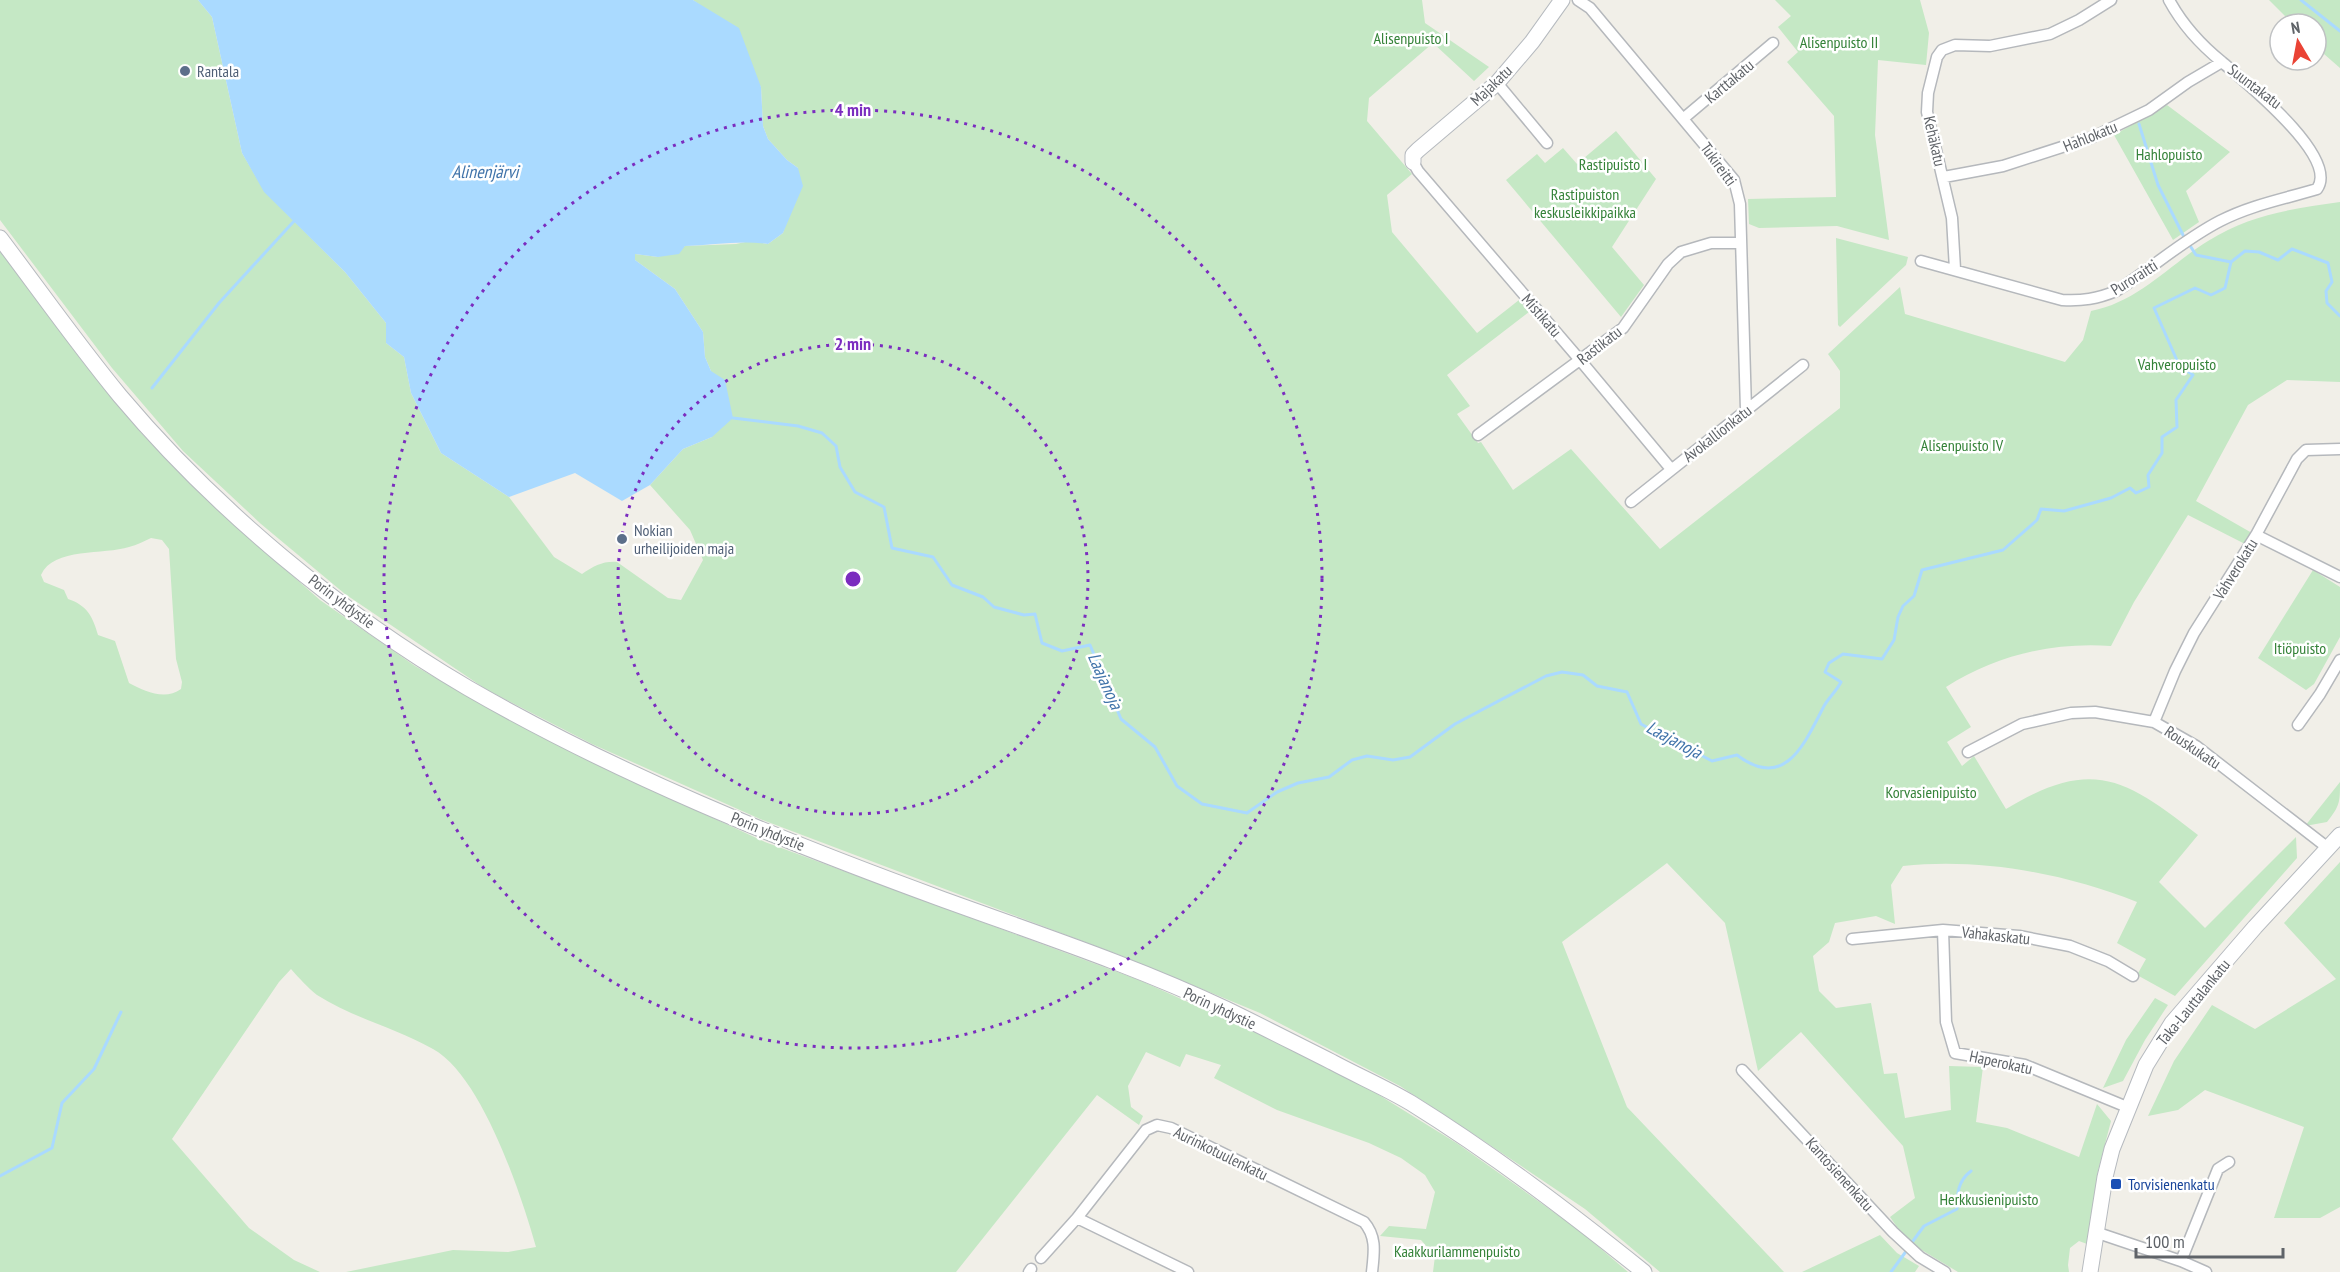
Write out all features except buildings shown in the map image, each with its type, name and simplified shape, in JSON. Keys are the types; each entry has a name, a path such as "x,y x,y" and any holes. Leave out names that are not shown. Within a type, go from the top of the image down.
{"main road":[{"name":"Majakatu","path":"1413,162 1413,155 1418,150 1497,83 1532,42 1562,0"},
{"name":"Porin yhdystie","path":"0,238 121,396 169,450 218,498 288,561 353,612 466,687 611,763 684,796 935,897 1079,948 1222,1007 1408,1101 1524,1178 1644,1272"},
{"name":"Taka-Lauttalankatu","path":"2090,1272 2098,1233 2105,1177 2112,1149 2127,1107 2146,1065 2172,1023 2255,927 2340,835"}],"street":[{"name":"Tukireitti","path":"1578,0 1590,8 1734,180 1740,204 1746,410"},
{"name":"Kehäkatu","path":"1955,269 1952,218 1928,112 1928,93 1934,66 1942,50 1955,45 1990,46 2050,34 2112,0"},
{"name":"Suuntakatu","path":"2169,0 2192,33 2222,62 2308,128"},
{"name":"Karttakatu","path":"1684,118 1773,43"},
{"name":"Hahlokatu","path":"1944,177 2003,166 2093,137 2149,110 2188,82 2222,62"},
{"path":"1497,83 1547,143"},
{"name":"Mistikatu","path":"1413,162 1418,171 1671,469"},
{"name":"Puroraitti","path":"1920,261 2062,300 2084,301 2100,298 2140,276 2221,220 2252,207 2317,189 2326,184 2331,172"},
{"name":"Rastikatu","path":"1478,435 1623,328 1668,264 1681,252 1710,243 1742,243"},
{"name":"Avokallionkatu","path":"1630,502 1803,365"},
{"name":"Vahverokatu","path":"2154,722 2175,670 2193,635 2256,535 2297,459 2306,450 2340,449"},
{"path":"2256,535 2340,577"},
{"path":"2298,725 2340,660"},
{"name":"Rouskukatu","path":"1968,752 2022,724 2071,713 2095,712 2154,722 2196,746 2328,848"},
{"name":"Haperokatu","path":"1942,930 1946,1022 1955,1053 2025,1065 2127,1107"},
{"name":"Vahakaskatu","path":"1852,939 1942,930 2019,936 2070,946 2108,961 2133,976"},
{"name":"Kantosienenkatu","path":"1742,1070 1893,1232 1920,1257 1945,1272"},
{"name":"Aurinkotuulenkatu","path":"1041,1258 1077,1218 1146,1130 1156,1125 1171,1128 1364,1222 1372,1231 1374,1240 1372,1272"},
{"path":"2181,1261 2218,1169 2229,1162"},
{"path":"1077,1218 1188,1272"},
{"path":"2098,1233 2181,1261 2206,1272"}],"green space":[{"path":"0,0 198,0 212,17 242,153 265,192 345,272 386,323 386,343 404,357 411,393 441,453 509,497 554,557 582,574 607,562 617,562 668,598 681,600 703,560 690,530 650,485 683,449 712,437 711,371 705,357 703,332 675,289 635,260 635,254 658,257 685,246 736,244 750,241 768,244 783,233 798,168 787,160 768,139 763,126 761,87 700,5 693,0 1422,0 1425,23 1489,67 1474,81 1433,43 1369,98 1367,121 1412,174 1387,195 1392,232 1477,333 1519,300 1529,312 1447,375 1470,406 1457,414 1478,443 1481,442 1513,490 1571,449 1660,549 1840,408 1840,371 1828,354 1900,287 1905,314 2065,362 2083,340 2091,311 2124,300 2208,241 2240,224 2272,214 2340,202 2340,382 2287,380 2248,405 2196,501 2252,533 2245,544 2188,515 2134,602 2111,646 2068,646 2026,653 1985,667 1946,687 1971,727 1947,742 1962,766 1974,756 2006,809 2036,793 2062,783 2085,779 2107,781 2128,788 2149,800 2198,835 2159,882 2205,928 2296,837 2297,858 2175,996 2137,975 2146,959 2117,943 2137,902 2080,883 1992,866 1933,864 1903,866 1891,885 1895,924 1876,916 1835,923 1829,942 1813,956 1819,991 1836,1008 1871,1003 1884,1074 1897,1073 1905,1118 1951,1110 1949,1066 1983,1067 1976,1122 2007,1128 2079,1157 2097,1104 2111,1121 2098,1171 2087,1244 2079,1241 2070,1248 2069,1272 1958,1272 1920,1249 1902,1234 1890,1217 1915,1198 1903,1146 1801,1032 1758,1071 1725,923 1667,863 1562,942 1627,1107 1784,1272 1660,1272 1585,1209 1400,1086 1260,1013 1122,956 760,819 592,744 487,690 345,594 261,524 183,451 112,368 0,220"},
{"name":"Alisenpuisto II","path":"1775,0 1920,0 1929,33 1926,65 1878,60 1875,135 1889,240 1837,226 1759,228 1749,224 1748,199 1836,197 1834,116 1787,62 1798,52 1778,27 1791,16"},
{"path":"2269,0 2340,0 2340,68 2328,58 2328,12 2281,12"},
{"name":"Hahlopuisto","path":"2167,105 2230,152 2186,191 2199,222 2173,240 2114,135"},
{"name":"Rastipuisto I","path":"1616,131 1656,179 1612,247 1644,285 1621,317 1506,180 1537,154 1545,163 1563,148 1577,164"},
{"path":"1836,238 1908,257 1906,265 1840,327 1838,325"},
{"name":"Kaakkurilammenpuisto","path":"0,251 85,365 143,435 219,511 320,600 415,666 515,723 765,842 1139,980 1277,1042 1366,1087 1458,1144 1579,1230 1628,1272 1433,1272 1435,1256 1421,1240 1380,1236 1389,1226 1426,1229 1435,1192 1425,1175 1401,1158 1369,1143 1277,1110 1214,1078 1221,1065 1186,1054 1180,1067 1146,1052 1128,1086 1131,1107 1143,1116 1139,1125 1097,1095 956,1272 346,1272 453,1250 508,1252 536,1247 510,1168 497,1138 468,1084 451,1063 433,1049 317,995 291,969 279,982 172,1139 249,1228 294,1260 320,1272 0,1272","holes":["151,538 162,540 169,549 176,659 182,682 181,689 175,693 155,694 129,683 115,641 98,635 85,608 68,599 64,590 44,582 41,575 47,566 68,556 119,549"]},
{"name":"Itiöpuisto","path":"2313,570 2340,587 2340,637 2314,684 2306,690 2258,658"},
{"path":"2340,782 2340,794 2335,812 2327,822 2305,826"},
{"path":"2340,862 2340,1207 2320,1218 2274,1218 2304,1127 2205,1090 2178,1110 2148,1116 2174,1061 2212,1005 2255,1029 2336,979 2284,923"},
{"path":"2155,998 2168,1005 2145,1040 2123,1081 2103,1088 2126,1040"},
{"path":"1880,1235 1897,1253 1919,1266 1915,1272 1802,1272"}],"water":[{"name":"Alinenjärvi","path":"198,0 693,0 739,28 761,87 763,126 768,139 787,160 798,168 803,186 783,233 768,244 685,246 679,254 658,257 635,254 635,260 675,289 703,332 705,357 711,371 725,380 733,418 712,437 683,449 650,485 622,501 575,473 509,497 441,453 411,393 404,357 386,343 386,323 345,272 264,192 242,153 212,17"}],"waterway":[{"path":"2301,0 2340,31"},
{"path":"2139,124 2158,185 2185,239"},
{"path":"152,388 219,303 295,220"},
{"path":"2189,244 2196,255 2231,262"},
{"name":"Laajanoja","path":"733,418 798,426 822,433 836,446 840,467 855,492 884,507 892,548 933,557 952,585 983,597 994,607 1024,615 1035,614 1042,643 1062,651 1090,645 1121,719 1155,747 1177,786 1202,804 1247,813 1277,792 1298,783 1329,777 1352,760 1367,756 1393,760 1410,757 1455,724 1546,676 1562,672 1583,675 1597,686 1627,692 1641,724 1661,735 1682,740 1693,751 1712,761 1737,755 1753,765 1768,768 1780,766 1800,749 1841,682 1825,672 1829,663 1843,654 1882,659 1894,640 1898,617 1903,606 1914,596 1922,570 2003,550 2037,520 2041,509 2064,511 2111,498 2130,488 2136,493 2149,487 2148,475 2162,453 2162,437 2177,427 2176,400 2193,375 2179,365 2154,308 2195,288 2211,295 2225,288 2231,262 2245,251 2259,252 2278,260 2292,249 2328,263 2332,282 2326,291 2327,303 2340,316"},
{"path":"0,1176 52,1148 62,1103 94,1069 121,1012"},
{"path":"1910,1245 1924,1226 1957,1209 1959,1188 1963,1179 1971,1171"},
{"path":"1891,1272 1907,1250"}],"place":[{"name":"Rantala","path":"185,71"},
{"name":"Nokian urheilijoiden maja","path":"622,539"},
{"name":"Torvisienenkatu","path":"2116,1184"}],"park label":[{"name":"Alisenpuisto I","path":"1411,38"},
{"name":"Rastipuiston keskusleikkipaikka","path":"1585,203"},
{"name":"Vahveropuisto","path":"2177,364"},
{"name":"Alisenpuisto IV","path":"1962,445"},
{"name":"Korvasienipuisto","path":"1931,792"},
{"name":"Herkkusienipuisto","path":"1989,1199"}]}
